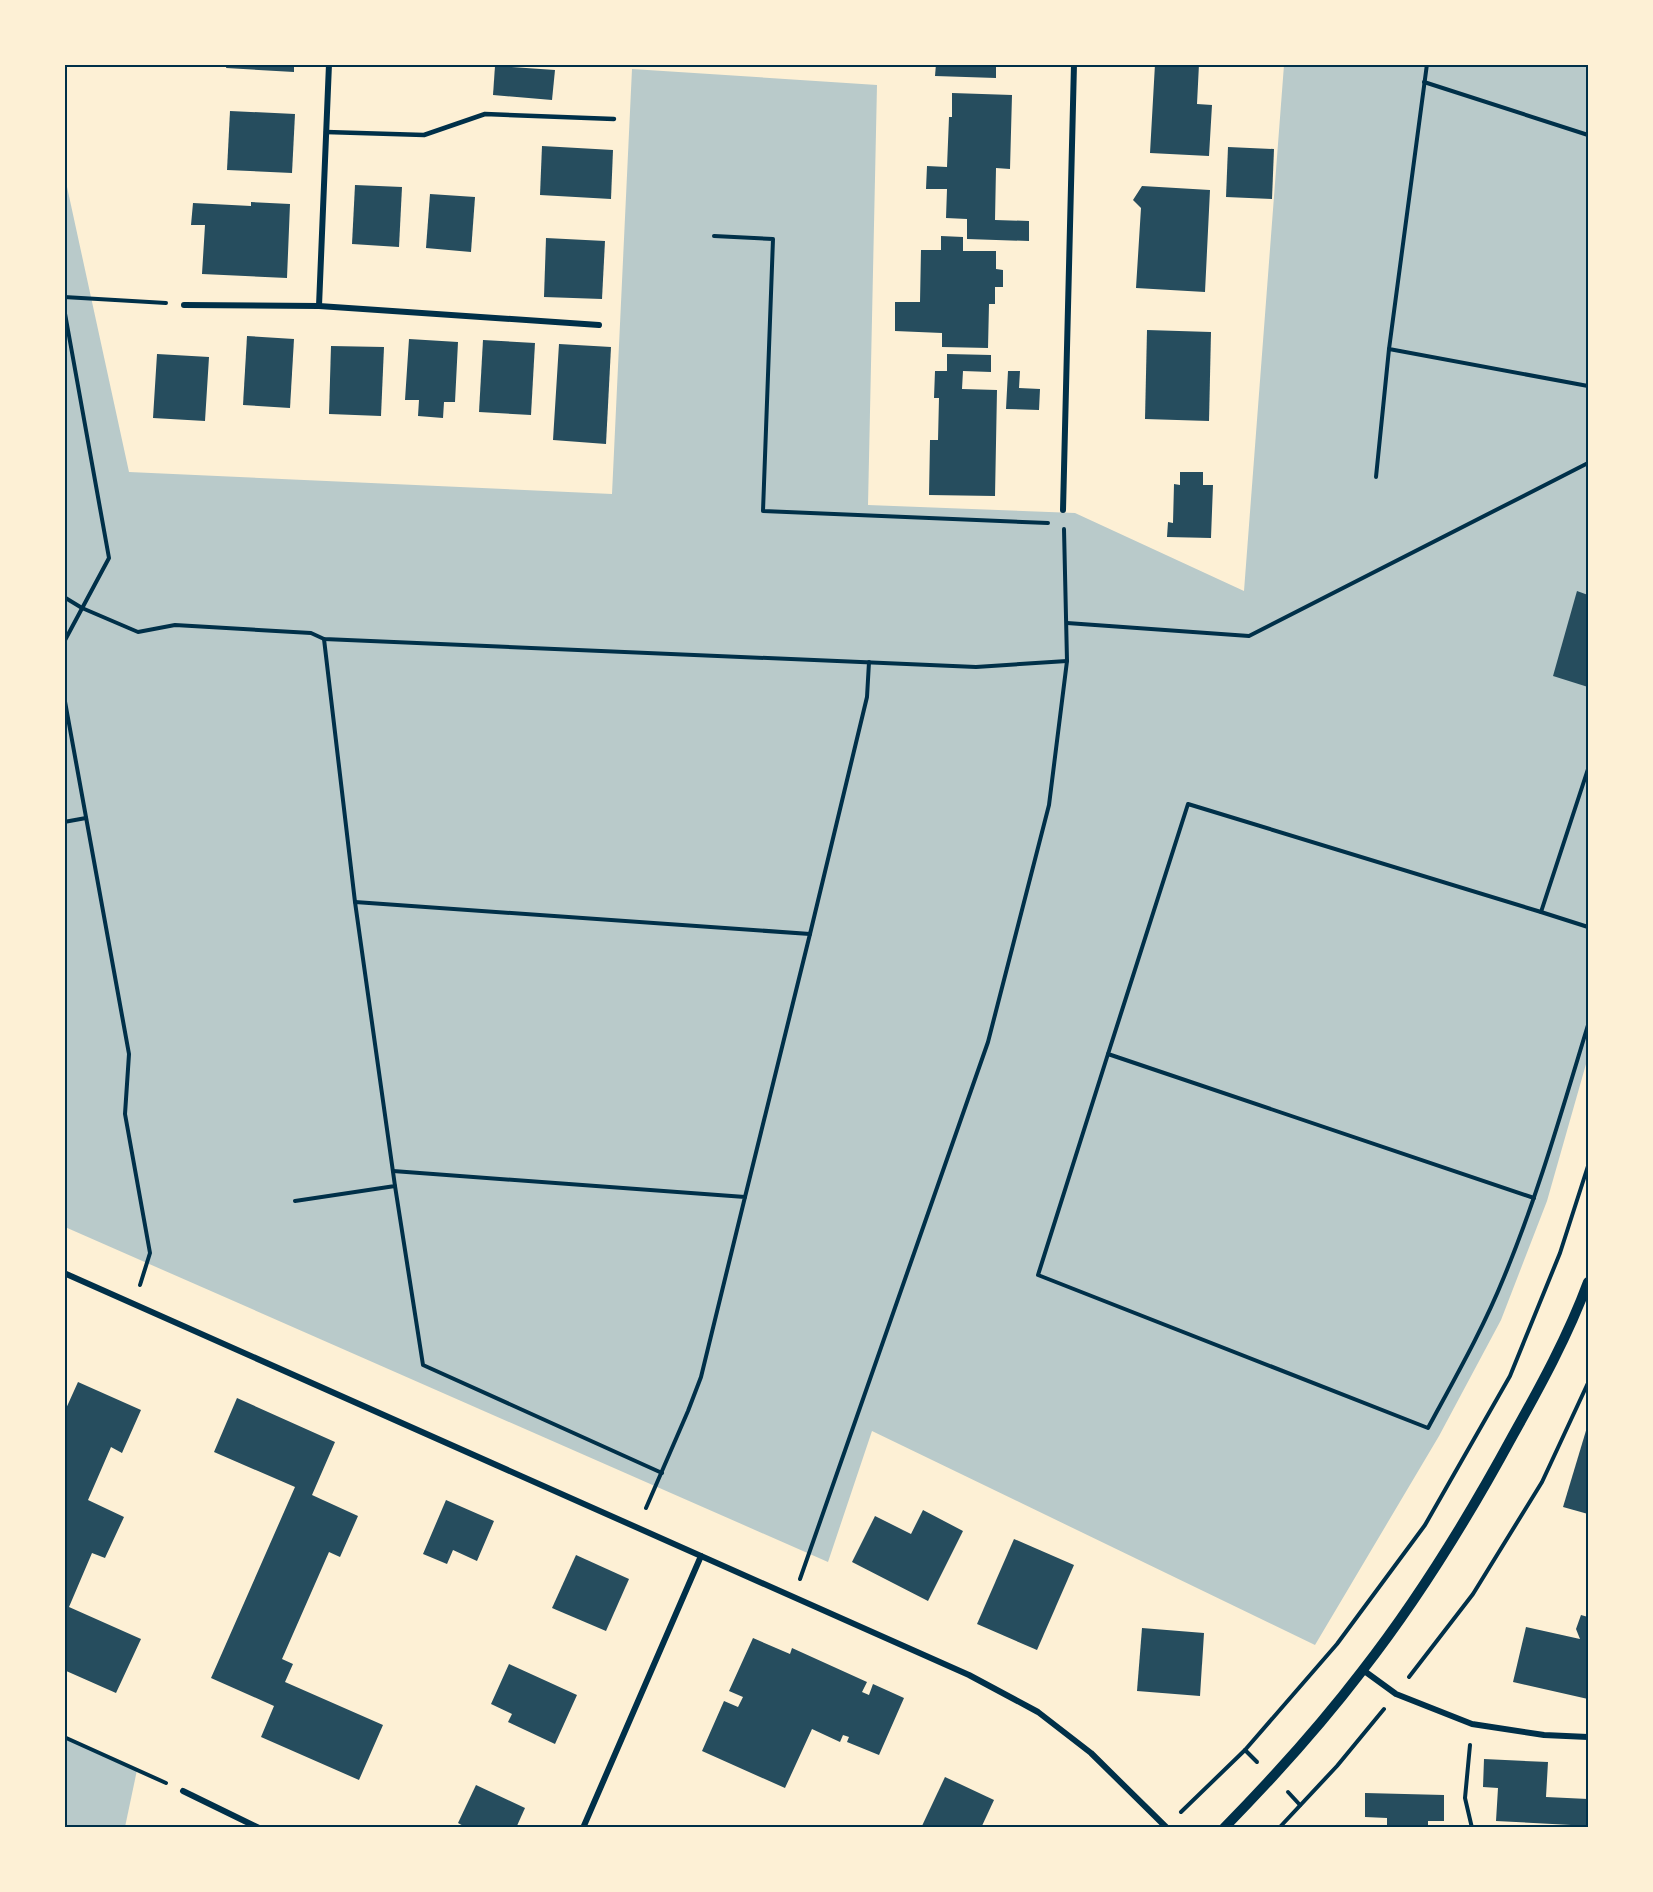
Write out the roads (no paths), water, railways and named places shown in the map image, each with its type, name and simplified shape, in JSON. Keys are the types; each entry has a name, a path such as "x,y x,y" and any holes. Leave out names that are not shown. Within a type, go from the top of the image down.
{"street":[{"path":"319,306 329,64"},
{"path":"1063,510 1074,64"},
{"path":"184,304 319,306 598,325"},
{"path":"64,1273 969,1675 1038,1712 1091,1753 1167,1827"},
{"path":"1224,1827 1305,1741 1363,1670 1401,1617 1451,1542 1499,1462 1544,1380 1588,1282"},
{"path":"583,1827 701,1556"},
{"path":"1363,1670 1396,1694 1472,1724 1544,1735 1588,1737"},
{"path":"183,1791 259,1827"}],"lane":[{"path":"326,132 424,135 485,114 614,119"}]}
